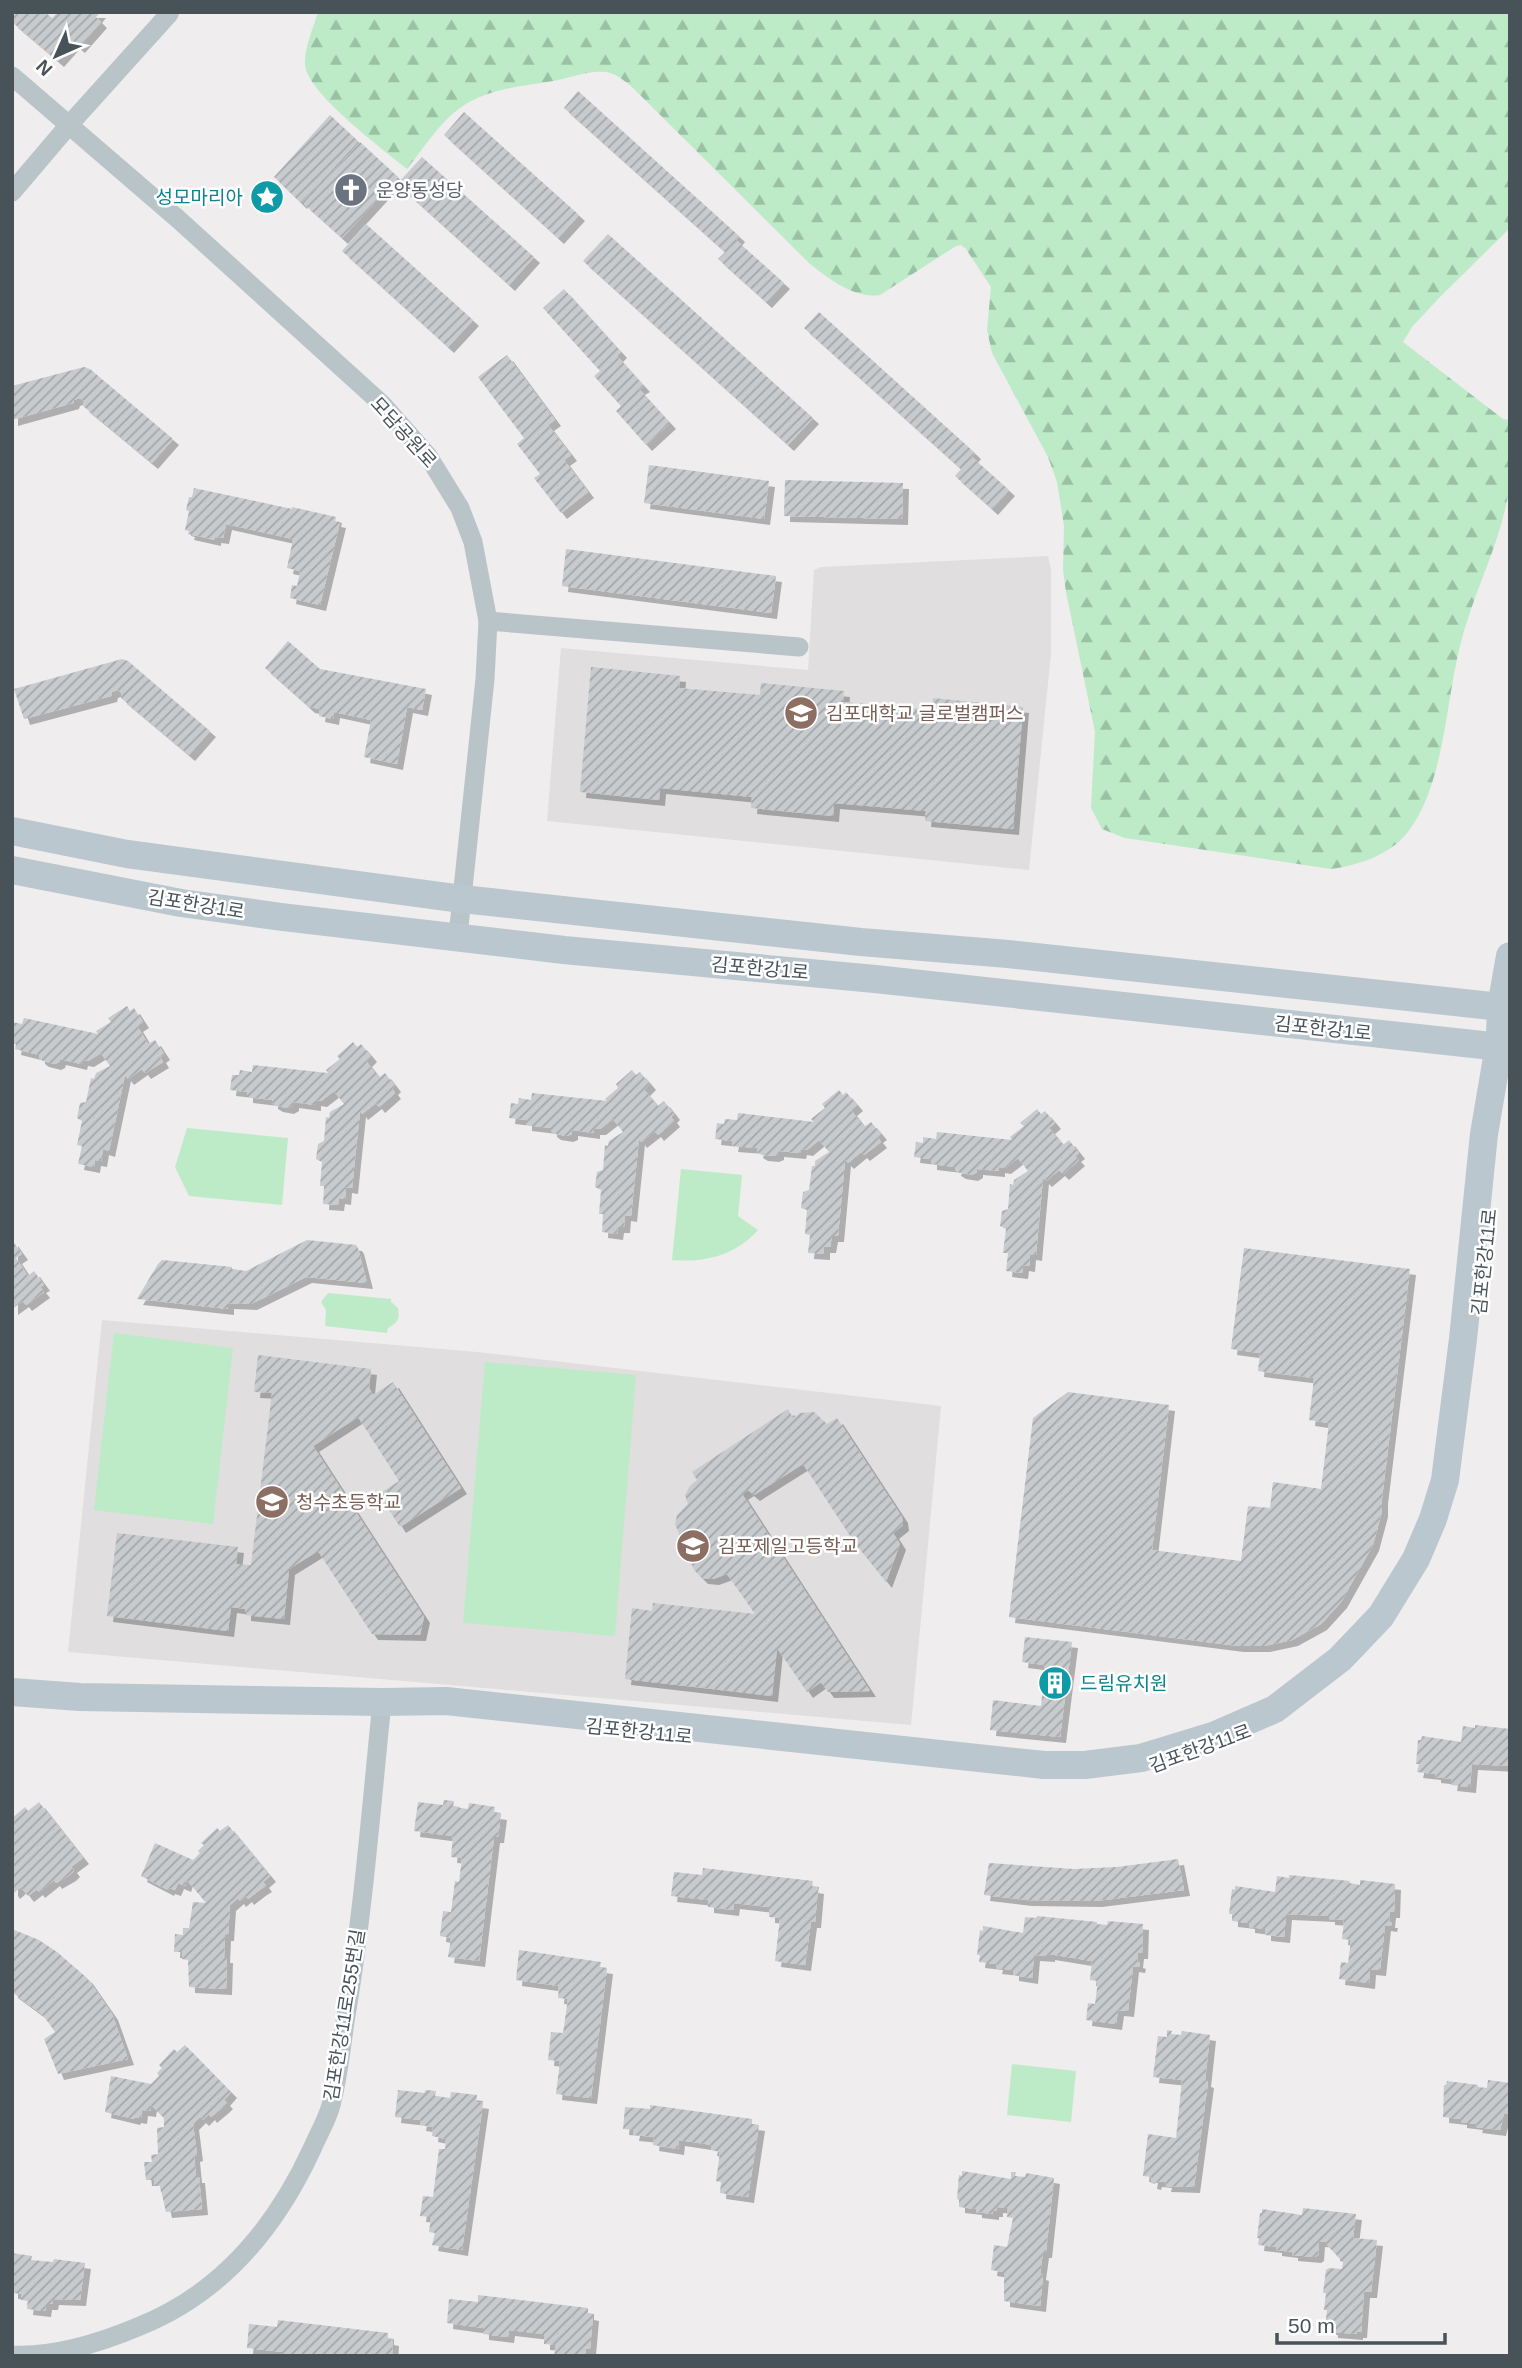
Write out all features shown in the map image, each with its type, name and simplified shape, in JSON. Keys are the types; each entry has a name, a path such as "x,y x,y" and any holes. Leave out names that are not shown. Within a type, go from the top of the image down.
{"street":[{"path":"12,192 169,13"},
{"name":"모담공원로","path":"12,76 383,405 429,456 460,508 473,542 488,621 484,693 458,936"},
{"path":"488,621 799,647"},
{"name":"김포한강1로","path":"12,831 127,854 462,899 861,943 1008,954 1506,1007"},
{"name":"김포한강1로","path":"12,870 181,903 282,917 564,950 875,979 1504,1047"},
{"name":"김포한강11로","path":"12,1692 80,1697 382,1702 446,1700 1044,1765 1085,1765 1140,1758 1213,1736 1275,1709 1340,1659 1381,1616 1416,1559 1433,1519 1445,1480 1484,1134 1504,1047 1510,956"},
{"name":"김포한강11로255번길","path":"12,2355 25,2356 72,2349 116,2336 151,2322 192,2300 227,2271 259,2238 283,2207 331,2107 354,1974 382,1702"}],"shaded area":[{"name":"김포대학교 글로벌캠퍼스","path":"1048,556 1051,570 1051,654 1029,870 547,821 561,648 808,670 814,570 821,567"},
{"path":"102,1320 477,1352 941,1406 911,1725 68,1652"}],"green space":[{"path":"318,12 1510,12 1510,228 1439,298 1412,327 1403,342 1503,419 1510,420 1511,454 1505,509 1460,646 1437,765 1430,789 1410,829 1385,852 1353,865 1331,869 1125,838 1102,829 1091,808 1095,732 1066,592 1063,570 1064,526 1057,482 1048,457 992,353 987,330 991,287 961,245 880,295 861,294 843,287 810,264 633,88 624,80 606,72 586,73 481,96 460,108 445,121 407,169 332,105 309,77 305,65 306,52"},
{"path":"187,1128 288,1138 282,1205 189,1196 175,1167"},
{"path":"681,1169 742,1175 738,1216 758,1230 740,1246 719,1256 672,1260"},
{"path":"328,1293 391,1299 398,1308 398,1320 388,1328 387,1333 325,1326 326,1310 321,1302"},
{"path":"114,1333 233,1348 213,1524 94,1510"},
{"path":"485,1362 636,1375 615,1636 463,1623"},
{"path":"1012,2064 1076,2071 1071,2122 1007,2115"}],"building":[{"path":"17,12 45,12 52,18 58,12 100,12 96,17 101,22 79,47 74,43 58,61 12,22"},
{"path":"578,91 739,236 736,240 784,283 766,302 718,259 725,252 564,108"},
{"path":"464,112 579,215 558,238 444,135"},
{"path":"330,115 358,141 301,203 274,177"},
{"name":"운양동성당","path":"360,142 398,177 342,238 304,204"},
{"path":"422,157 534,257 509,285 397,184"},
{"path":"366,224 473,320 448,347 342,251"},
{"path":"608,234 813,418 788,445 583,261"},
{"path":"564,289 621,352 617,356 644,386 639,389 670,423 646,445 616,411 621,406 594,376 600,371 543,308"},
{"path":"819,312 975,453 972,457 1009,490 992,509 955,476 961,469 804,328"},
{"path":"507,355 555,420 548,425 571,455 564,460 588,492 561,513 534,478 540,474 517,444 524,438 478,377"},
{"path":"84,367 90,369 173,439 152,463 83,406 84,401 80,398 73,403 12,420 12,386"},
{"path":"649,465 769,481 764,519 644,503"},
{"path":"785,480 903,483 902,519 784,516"},
{"path":"194,488 336,517 335,521 340,522 320,605 290,598 292,585 297,586 300,571 287,568 293,539 226,524 223,538 215,537 215,540 188,534 189,531 185,530 189,511 186,510"},
{"path":"566,549 776,576 771,613 562,586"},
{"path":"288,641 320,669 426,689 422,710 407,707 397,764 364,757 371,720 334,712 333,719 319,716 320,709 309,707 265,668"},
{"path":"122,659 128,661 210,731 189,755 121,698 122,694 118,690 112,692 111,696 24,719 14,689"},
{"path":"591,667 680,676 679,688 760,695 761,683 844,691 843,702 932,710 933,698 1023,707 1013,829 925,821 926,811 834,803 833,816 751,808 752,797 660,788 659,800 580,792"},
{"path":"127,1006 130,1011 134,1008 143,1022 137,1026 148,1044 155,1040 164,1054 160,1057 163,1062 145,1073 142,1069 128,1079 125,1075 109,1151 103,1149 101,1161 95,1160 94,1167 78,1164 82,1146 77,1145 82,1121 77,1118 80,1103 86,1102 91,1078 94,1079 96,1073 110,1066 101,1053 88,1061 82,1060 81,1064 60,1059 55,1064 43,1061 39,1055 15,1049 16,1044 12,1044 12,1022 22,1024 24,1018 98,1034 96,1031 111,1022 108,1018"},
{"path":"353,1042 357,1047 361,1044 371,1056 366,1061 379,1078 385,1073 395,1086 392,1089 395,1093 379,1107 376,1103 362,1114 360,1111 352,1188 346,1187 345,1199 339,1198 338,1205 323,1204 324,1186 320,1186 322,1162 316,1159 318,1144 324,1141 326,1117 329,1118 330,1112 344,1104 334,1091 321,1101 315,1100 315,1105 293,1102 288,1108 277,1106 272,1100 247,1097 247,1092 230,1090 232,1075 239,1075 240,1070 252,1072 253,1065 328,1073 326,1070 340,1059 337,1056"},
{"path":"632,1070 636,1075 640,1072 650,1084 644,1090 658,1106 664,1101 674,1114 671,1117 674,1121 658,1135 655,1131 641,1142 639,1139 631,1216 625,1215 624,1227 618,1227 617,1234 602,1232 603,1214 599,1214 601,1190 595,1187 597,1172 603,1170 605,1145 608,1146 609,1141 623,1132 613,1119 600,1129 594,1129 594,1133 572,1130 572,1134 567,1136 555,1134 551,1128 526,1125 526,1120 509,1118 511,1103 518,1104 519,1098 531,1100 532,1093 607,1101 605,1099 618,1088 616,1084"},
{"path":"839,1090 843,1095 846,1092 857,1105 851,1110 864,1127 871,1122 881,1134 877,1137 881,1142 864,1155 861,1152 848,1163 845,1160 838,1236 832,1236 830,1247 824,1247 824,1254 808,1253 810,1235 805,1234 807,1210 801,1208 803,1192 809,1190 815,1161 829,1152 819,1140 807,1150 801,1149 800,1153 778,1151 778,1154 773,1156 762,1155 757,1152 758,1148 732,1146 733,1141 715,1139 717,1123 724,1124 725,1119 737,1120 738,1113 814,1122 811,1119 825,1108 822,1104"},
{"path":"1037,1109 1041,1114 1045,1111 1055,1123 1049,1128 1063,1145 1069,1140 1079,1153 1075,1156 1079,1160 1063,1174 1059,1170 1046,1181 1043,1178 1036,1255 1030,1254 1029,1266 1023,1265 1022,1273 1006,1271 1008,1253 1003,1253 1006,1229 1000,1226 1002,1211 1008,1209 1010,1184 1013,1185 1014,1180 1028,1171 1018,1158 1005,1168 999,1167 999,1171 977,1169 972,1175 960,1173 955,1170 956,1167 931,1164 931,1159 914,1157 916,1142 923,1143 923,1137 936,1139 937,1132 1012,1140 1010,1137 1024,1126 1020,1123"},
{"path":"12,1240 22,1254 16,1258 28,1276 34,1271 44,1285 40,1287 44,1292 26,1305 23,1301 12,1309"},
{"path":"307,1240 356,1245 367,1283 306,1277 251,1304 228,1303 228,1309 137,1299 162,1260 232,1267 246,1271"},
{"path":"1244,1248 1410,1269 1382,1511 1373,1545 1341,1602 1321,1624 1292,1640 1264,1646 1238,1646 1009,1617 1033,1418 1068,1392 1169,1405 1152,1550 1241,1561 1248,1506 1270,1508 1273,1482 1321,1489 1329,1423 1309,1420 1314,1378 1258,1371 1260,1353 1231,1349"},
{"path":"258,1355 371,1369 369,1388 373,1395 393,1382 461,1488 400,1527 379,1494 399,1481 358,1417 313,1446 424,1617 420,1635 372,1634 318,1551 289,1569 284,1619 245,1615 245,1609 231,1607 228,1631 107,1616 117,1533 238,1547 236,1564 251,1565 272,1393 254,1392"},
{"path":"788,1409 793,1418 800,1413 814,1412 827,1424 837,1418 902,1517 903,1525 893,1533 900,1544 886,1582 854,1542 803,1464 754,1495 748,1490 742,1494 870,1691 828,1692 821,1682 807,1692 777,1648 772,1696 625,1679 632,1608 652,1611 653,1603 755,1614 727,1574 713,1579 702,1578 694,1570 675,1524 677,1515 688,1504 685,1495 697,1480 692,1472"},
{"name":"드림유치원","path":"1025,1637 1072,1642 1060,1737 990,1730 993,1700 1041,1706 1045,1665 1022,1662"},
{"path":"1475,1725 1510,1729 1510,1766 1472,1764 1470,1787 1451,1785 1452,1779 1417,1772 1418,1740 1421,1740 1422,1736 1461,1742 1463,1726 1475,1728"},
{"path":"444,1800 454,1801 453,1807 468,1809 469,1803 495,1807 494,1813 501,1814 498,1837 494,1837 479,1961 448,1957 451,1938 440,1936 443,1911 451,1912 455,1881 459,1882 462,1858 451,1857 453,1836 414,1831 418,1802 443,1805"},
{"path":"39,1802 83,1858 71,1867 74,1871 70,1875 56,1883 54,1880 39,1892 37,1889 28,1896 21,1887 14,1893 12,1890 12,1818 25,1807 28,1811"},
{"path":"228,1825 270,1876 263,1882 266,1886 248,1899 246,1896 240,1901 238,1898 230,1905 228,1935 225,1935 226,1989 189,1987 188,1960 182,1959 182,1952 174,1952 175,1934 183,1935 183,1928 189,1928 193,1902 206,1903 187,1880 185,1886 178,1883 175,1890 168,1890 141,1876 155,1843 193,1860 204,1845 201,1843 217,1828 220,1831"},
{"path":"1178,1859 1184,1890 1096,1901 1026,1900 984,1895 989,1863 1074,1869 1117,1867"},
{"path":"703,1868 813,1881 812,1887 818,1888 815,1922 811,1922 805,1965 775,1961 780,1918 769,1917 769,1907 734,1903 733,1910 708,1907 708,1900 671,1896 674,1872 702,1875"},
{"path":"1289,1875 1350,1881 1349,1883 1360,1885 1360,1880 1395,1884 1394,1912 1390,1912 1391,1926 1385,1925 1380,1970 1370,1969 1369,1983 1339,1979 1341,1962 1348,1963 1351,1940 1342,1939 1344,1920 1329,1919 1329,1916 1286,1914 1284,1937 1265,1935 1265,1929 1232,1921 1232,1914 1229,1914 1232,1889 1235,1890 1235,1886 1275,1892 1277,1876 1289,1878"},
{"path":"1037,1916 1107,1925 1108,1921 1143,1924 1142,1953 1138,1953 1139,1967 1133,1966 1128,2011 1118,2010 1116,2024 1086,2020 1088,2003 1095,2004 1098,1981 1090,1980 1092,1961 1049,1954 1034,1955 1032,1978 1013,1975 1013,1970 996,1968 997,1964 979,1962 980,1955 977,1955 980,1930 983,1931 983,1926 1023,1933 1025,1917"},
{"path":"12,1929 39,1940 87,1978 112,2014 128,2059 58,2074 44,2039 55,2032 43,2015 12,1992"},
{"path":"519,1950 601,1962 600,1967 607,1968 591,2098 556,2094 560,2061 548,2060 551,2032 563,2033 568,1999 558,1998 559,1986 516,1980"},
{"path":"1167,2030 1172,2031 1171,2034 1181,2035 1182,2031 1210,2035 1205,2081 1208,2082 1194,2187 1165,2186 1166,2182 1156,2181 1155,2184 1151,2183 1152,2177 1143,2176 1148,2134 1176,2138 1182,2080 1153,2077 1158,2036 1167,2037"},
{"path":"185,2045 231,2092 224,2100 227,2103 223,2107 211,2117 209,2114 203,2120 200,2117 193,2124 197,2155 194,2156 196,2177 199,2177 202,2209 166,2212 160,2186 155,2186 154,2180 146,2180 144,2162 152,2162 151,2155 158,2154 157,2128 164,2127 164,2118 151,2105 150,2111 142,2110 141,2118 134,2119 105,2112 111,2076 151,2084 159,2076 157,2073 162,2068 159,2065 174,2049 177,2052"},
{"path":"1488,2080 1510,2083 1510,2114 1504,2113 1500,2130 1476,2127 1477,2124 1461,2122 1461,2119 1443,2117 1444,2085 1447,2081 1487,2088"},
{"path":"398,2090 424,2093 426,2090 436,2091 435,2096 450,2098 451,2092 477,2095 476,2102 483,2103 462,2250 432,2245 435,2233 429,2232 431,2217 420,2216 423,2196 433,2197 439,2149 445,2149 446,2139 432,2136 433,2127 420,2125 421,2120 395,2117"},
{"path":"650,2105 752,2119 752,2124 759,2125 748,2197 720,2193 721,2182 716,2181 720,2152 711,2150 712,2145 679,2140 678,2149 653,2145 654,2137 633,2135 634,2130 623,2129 625,2107 650,2109"},
{"path":"962,2171 1011,2179 1011,2172 1016,2172 1015,2176 1025,2177 1026,2173 1054,2178 1046,2252 1043,2252 1040,2274 1043,2275 1040,2306 1004,2301 1004,2272 991,2270 994,2245 1007,2247 1013,2218 1007,2217 1008,2208 997,2207 993,2214 959,2207 959,2175 962,2176"},
{"path":"1303,2208 1356,2214 1353,2238 1377,2240 1371,2292 1364,2292 1361,2332 1357,2334 1332,2332 1332,2329 1325,2328 1327,2310 1324,2310 1326,2293 1323,2293 1326,2270 1342,2269 1343,2262 1327,2242 1319,2241 1318,2255 1315,2257 1292,2255 1292,2252 1276,2250 1276,2247 1258,2245 1262,2209 1302,2215"},
{"path":"12,2253 32,2256 31,2260 53,2262 54,2259 85,2263 80,2300 53,2299 52,2304 46,2304 45,2311 27,2309 28,2301 21,2300 22,2294 12,2293"},
{"path":"478,2295 588,2308 588,2314 593,2315 590,2349 586,2349 585,2356 554,2356 556,2345 544,2344 544,2334 509,2330 508,2337 483,2334 483,2328 447,2323 449,2299 478,2302"},
{"path":"278,2320 388,2333 388,2339 393,2340 392,2356 283,2356 283,2352 247,2348 249,2324 277,2327"}],"place":[{"name":"운양동성당","path":"351,190"},
{"name":"성모마리아","path":"267,197"},
{"name":"김포대학교 글로벌캠퍼스","path":"801,713"},
{"name":"청수초등학교","path":"272,1502"},
{"name":"김포제일고등학교","path":"693,1546"},
{"name":"드림유치원","path":"1055,1683"}]}
